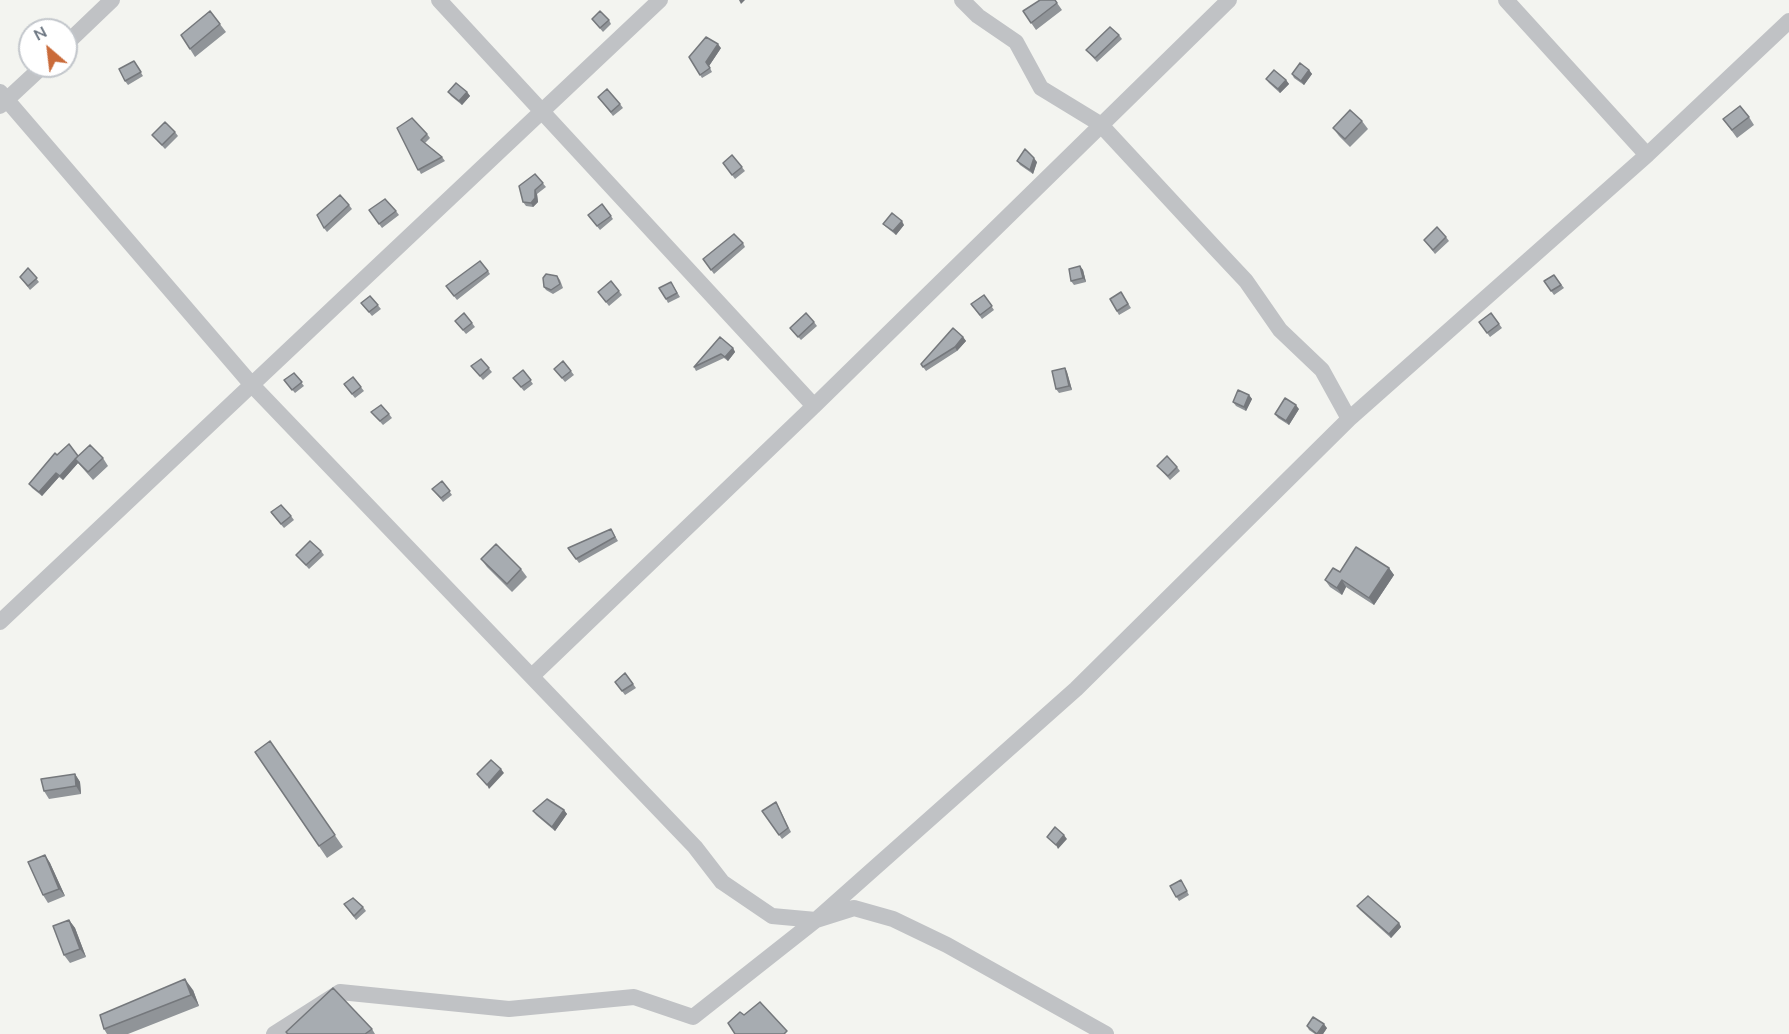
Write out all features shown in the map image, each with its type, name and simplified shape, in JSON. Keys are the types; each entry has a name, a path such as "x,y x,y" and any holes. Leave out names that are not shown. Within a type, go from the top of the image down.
{"street":[{"path":"78,33 112,0"},
{"path":"439,0 814,406"},
{"path":"0,622 660,0"},
{"path":"962,0 978,16 1016,42 1041,88 1100,124 1245,281 1280,330 1322,370 1349,419"},
{"path":"532,676 814,406 1229,0"},
{"path":"1506,0 1647,155"},
{"path":"274,1034 340,992 509,1009 634,997 693,1017 816,920 1076,689 1349,419 1647,155 1789,21"},
{"path":"28,78 2,99 252,385 695,847 722,882 772,916 816,920 854,908 893,919 946,945 1106,1034"}],"building":[{"path":"1040,0 1055,0 1057,3 1031,23 1023,11"},
{"path":"210,11 220,24 190,49 181,35"},
{"path":"600,11 609,20 600,28 592,19"},
{"path":"1110,27 1119,35 1095,58 1086,50"},
{"path":"706,37 718,44 706,62 710,68 700,75 689,57"},
{"path":"134,61 141,72 125,81 119,69"},
{"path":"1300,63 1309,70 1301,81 1292,74"},
{"path":"1274,70 1286,80 1278,89 1266,79"},
{"path":"456,83 467,92 459,101 448,92"},
{"path":"607,89 620,104 611,112 598,97"},
{"path":"1740,106 1749,117 1732,130 1723,119"},
{"path":"1350,110 1362,121 1345,139 1333,128"},
{"path":"412,118 427,134 421,140 442,157 418,170 397,128"},
{"path":"165,122 175,132 162,145 152,135"},
{"path":"1025,149 1034,158 1030,170 1017,161"},
{"path":"732,155 742,167 732,175 723,163"},
{"path":"535,174 543,183 535,190 535,198 531,203 523,202 519,186"},
{"path":"340,195 349,205 324,228 317,215"},
{"path":"385,199 396,211 379,224 369,210"},
{"path":"602,204 611,216 597,226 588,215"},
{"path":"892,213 902,221 893,231 883,224"},
{"path":"1437,227 1446,237 1433,250 1424,240"},
{"path":"734,234 743,243 711,270 703,259"},
{"path":"480,261 488,271 454,296 446,286"},
{"path":"1080,266 1083,278 1071,281 1069,269"},
{"path":"28,268 37,278 28,286 20,277"},
{"path":"546,274 557,276 560,284 551,290 544,287 543,278"},
{"path":"1554,275 1561,285 1551,291 1544,281"},
{"path":"611,281 619,291 606,302 598,292"},
{"path":"671,282 677,293 666,299 659,288"},
{"path":"1121,292 1128,304 1117,311 1110,299"},
{"path":"984,295 992,306 980,315 971,304"},
{"path":"370,296 378,305 369,312 361,303"},
{"path":"464,313 472,323 463,330 455,321"},
{"path":"806,313 814,322 798,337 790,328"},
{"path":"1491,313 1499,324 1487,333 1479,322"},
{"path":"953,328 963,337 955,347 923,367 921,364"},
{"path":"720,337 733,348 725,357 721,354 694,367"},
{"path":"481,359 489,368 480,376 471,366"},
{"path":"563,361 571,371 562,378 554,369"},
{"path":"1065,368 1069,386 1056,389 1052,371"},
{"path":"523,370 531,380 521,387 513,378"},
{"path":"294,373 302,382 292,390 284,380"},
{"path":"353,377 361,387 352,394 344,384"},
{"path":"1238,390 1249,395 1244,407 1233,402"},
{"path":"1285,398 1296,405 1286,421 1275,414"},
{"path":"381,405 389,414 380,421 371,412"},
{"path":"69,444 78,456 60,476 56,473 39,492 29,484 55,453 57,455"},
{"path":"90,445 103,458 88,472 75,459"},
{"path":"1167,456 1177,467 1168,476 1157,466"},
{"path":"442,481 450,491 441,498 432,489"},
{"path":"281,505 291,516 281,524 271,512"},
{"path":"611,529 615,537 576,559 568,548"},
{"path":"310,541 321,551 306,565 296,555"},
{"path":"496,544 521,569 507,584 481,559"},
{"path":"1356,547 1389,568 1369,598 1342,580 1337,588 1325,580 1333,568 1340,572"},
{"path":"625,673 633,684 622,691 615,682"},
{"path":"270,741 335,835 319,846 255,752"},
{"path":"491,760 501,769 487,785 477,774"},
{"path":"75,774 76,786 44,791 41,779"},
{"path":"547,799 564,810 552,827 533,811"},
{"path":"776,802 788,828 779,835 762,811"},
{"path":"1055,827 1064,835 1056,845 1047,837"},
{"path":"45,855 59,889 43,895 28,862"},
{"path":"1181,880 1187,891 1176,897 1170,886"},
{"path":"1368,896 1399,923 1389,934 1357,906"},
{"path":"353,898 363,907 354,916 344,904"},
{"path":"69,920 80,949 64,955 53,926"},
{"path":"185,979 191,995 104,1029 100,1015"},
{"path":"333,988 372,1029 365,1034 288,1034 286,1032"},
{"path":"760,1002 787,1031 784,1034 735,1034 728,1023 740,1012 744,1015"},
{"path":"1313,1017 1324,1024 1317,1034 1307,1026"}]}
